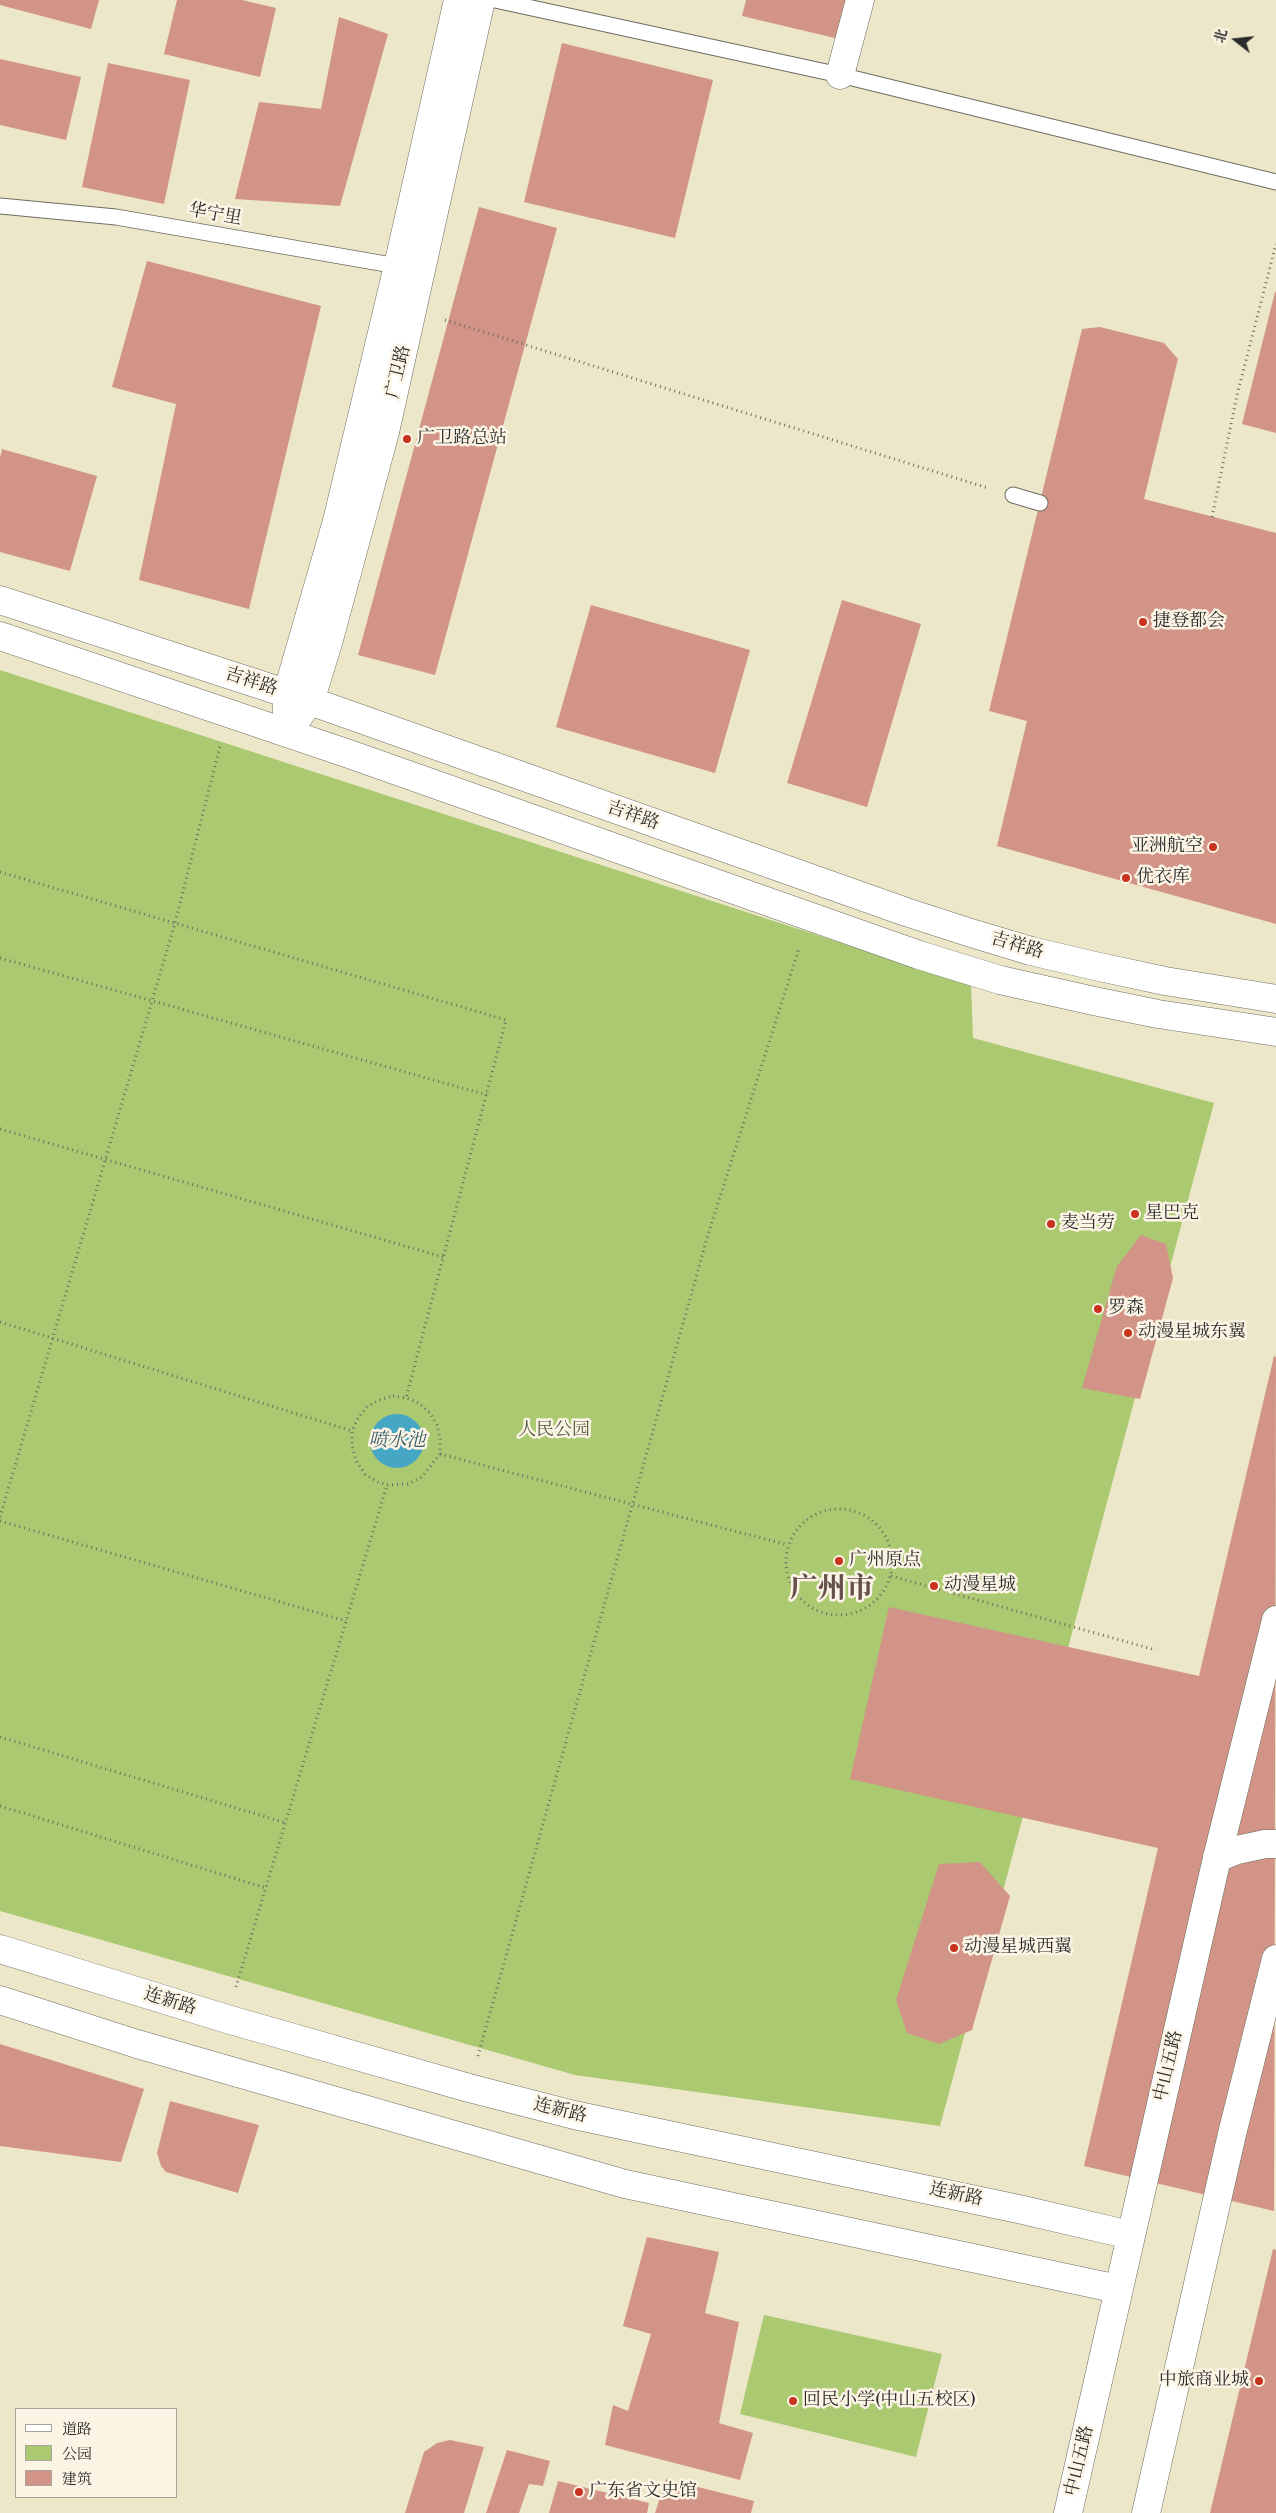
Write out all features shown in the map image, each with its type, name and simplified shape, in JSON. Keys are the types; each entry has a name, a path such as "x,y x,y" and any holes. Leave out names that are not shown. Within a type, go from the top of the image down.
{"street":[{"name":"广卫路","path":"286,733 299,698 334,622 385,432 413,310 410,269 458,0"},
{"name":"广卫路","path":"299,698 337,521 410,269 481,0"},
{"path":"840,75 860,0"},
{"name":"吉祥路","path":"0,600 299,698 906,912 997,941 1113,970 1276,999"},
{"name":"吉祥路","path":"0,636 286,733 918,955 1000,980 1158,1014 1276,1032"},
{"name":"中山五路","path":"1068,2513 1217,1858 1276,1620"},
{"path":"1217,1858 1238,1850 1265,1844 1276,1844"},
{"name":"连新路","path":"0,1949 227,2019 469,2088 574,2115 1014,2208 1130,2235"},
{"path":"1146,2513 1232,2134 1276,1959"},
{"path":"0,2000 137,2044 625,2184 1118,2289"}],"lane":[{"path":"495,0 840,75 1276,182"},
{"name":"华宁里","path":"0,206 116,217 410,269"},
{"path":"1013,495 1040,503"}],"path":[{"path":"1212,517 1237,395 1276,244"},
{"path":"413,310 1013,495"},
{"path":"229,714 175,924 0,1519 346,1621"},
{"path":"0,872 506,1020 406,1398"},
{"path":"469,2088 707,1238 809,917"},
{"path":"0,958 486,1094"},
{"path":"0,1129 443,1257"},
{"path":"0,1322 352,1431"},
{"path":"393,1396 406,1398 419,1403 430,1412 437,1425 440,1454 422,1477 408,1484 387,1485 365,1474 356,1461 352,1446 352,1431 358,1418 367,1407 379,1400 393,1396"},
{"path":"440,1454 788,1545"},
{"path":"227,2019 387,1485"},
{"path":"845,1508 864,1513 878,1525 889,1540 893,1558 891,1576 880,1597 862,1611 839,1616 817,1611 798,1598 787,1577 786,1554 788,1545 794,1532 808,1518 825,1510 845,1508"},
{"path":"891,1576 1156,1650"},
{"path":"0,1737 286,1824"},
{"path":"0,1806 266,1888"}],"green space":[{"name":"人民公园","path":"0,670 971,985 973,1038 1214,1103 940,2126 575,2075 0,1911"},
{"path":"764,2315 942,2354 916,2457 740,2414"}],"water":[{"name":"喷水池","path":"392,1414 402,1414 412,1418 420,1426 424,1441 420,1456 412,1464 402,1468 392,1468 382,1464 374,1456 370,1446 370,1436 374,1426 382,1418"}],"building":[{"path":"0,0 99,0 91,29 0,5"},
{"path":"177,0 242,0 276,8 260,77 164,54"},
{"path":"746,0 848,0 839,39 742,16"},
{"path":"339,17 388,34 340,206 235,199 259,102 321,109"},
{"path":"562,43 713,80 675,238 524,202"},
{"path":"0,59 81,77 66,140 0,125"},
{"path":"108,63 190,80 164,204 82,187"},
{"path":"479,207 557,228 435,675 358,655"},
{"path":"147,261 321,306 249,609 139,580 176,404 112,387"},
{"path":"1276,292 1276,433 1242,424"},
{"name":"捷登都会","path":"1100,327 1164,343 1178,359 1144,499 1276,533 1276,924 997,846 1027,721 989,711 1082,329"},
{"path":"2,449 97,476 70,571 0,552 0,458"},
{"path":"842,600 921,624 867,807 787,783"},
{"path":"591,605 750,650 715,773 556,727"},
{"name":"动漫星城东翼","path":"1141,1235 1166,1244 1173,1278 1140,1399 1082,1388 1117,1266"},
{"path":"1274,1356 1276,1357 1274,2211 1084,2166 1158,1848 850,1779 889,1607 1199,1676"},
{"name":"动漫星城西翼","path":"980,1862 1010,1896 972,2030 939,2044 907,2033 896,2000 939,1864"},
{"path":"0,2044 144,2089 121,2162 0,2146"},
{"path":"170,2101 259,2125 238,2193 166,2172 161,2166 157,2153"},
{"path":"647,2237 719,2252 705,2313 739,2322 719,2423 753,2433 740,2480 605,2445 613,2405 628,2411 651,2334 623,2326"},
{"name":"中旅商业城","path":"1273,2249 1276,2250 1276,2513 1210,2513"},
{"path":"450,2440 484,2447 464,2513 405,2513 424,2452 437,2443"},
{"path":"507,2450 550,2461 543,2486 529,2484 519,2513 486,2513"},
{"path":"666,2479 754,2501 751,2513 655,2513"},
{"name":"广东省文史馆","path":"558,2481 649,2503 647,2513 549,2513"}],"place":[{"name":"广卫路总站","path":"407,439"},
{"name":"捷登都会","path":"1143,622"},
{"name":"亚洲航空","path":"1213,847"},
{"name":"优衣库","path":"1126,878"},
{"name":"星巴克","path":"1135,1214"},
{"name":"麦当劳","path":"1051,1224"},
{"name":"罗森","path":"1098,1309"},
{"name":"动漫星城东翼","path":"1128,1333"},
{"name":"广州原点","path":"839,1561"},
{"name":"动漫星城","path":"934,1586"},
{"name":"动漫星城西翼","path":"954,1948"},
{"name":"中旅商业城","path":"1259,2381"},
{"name":"回民小学(中山五校区)","path":"793,2401"},
{"name":"广东省文史馆","path":"579,2492"}],"district":[{"name":"广州市","path":"832,1590"}]}
